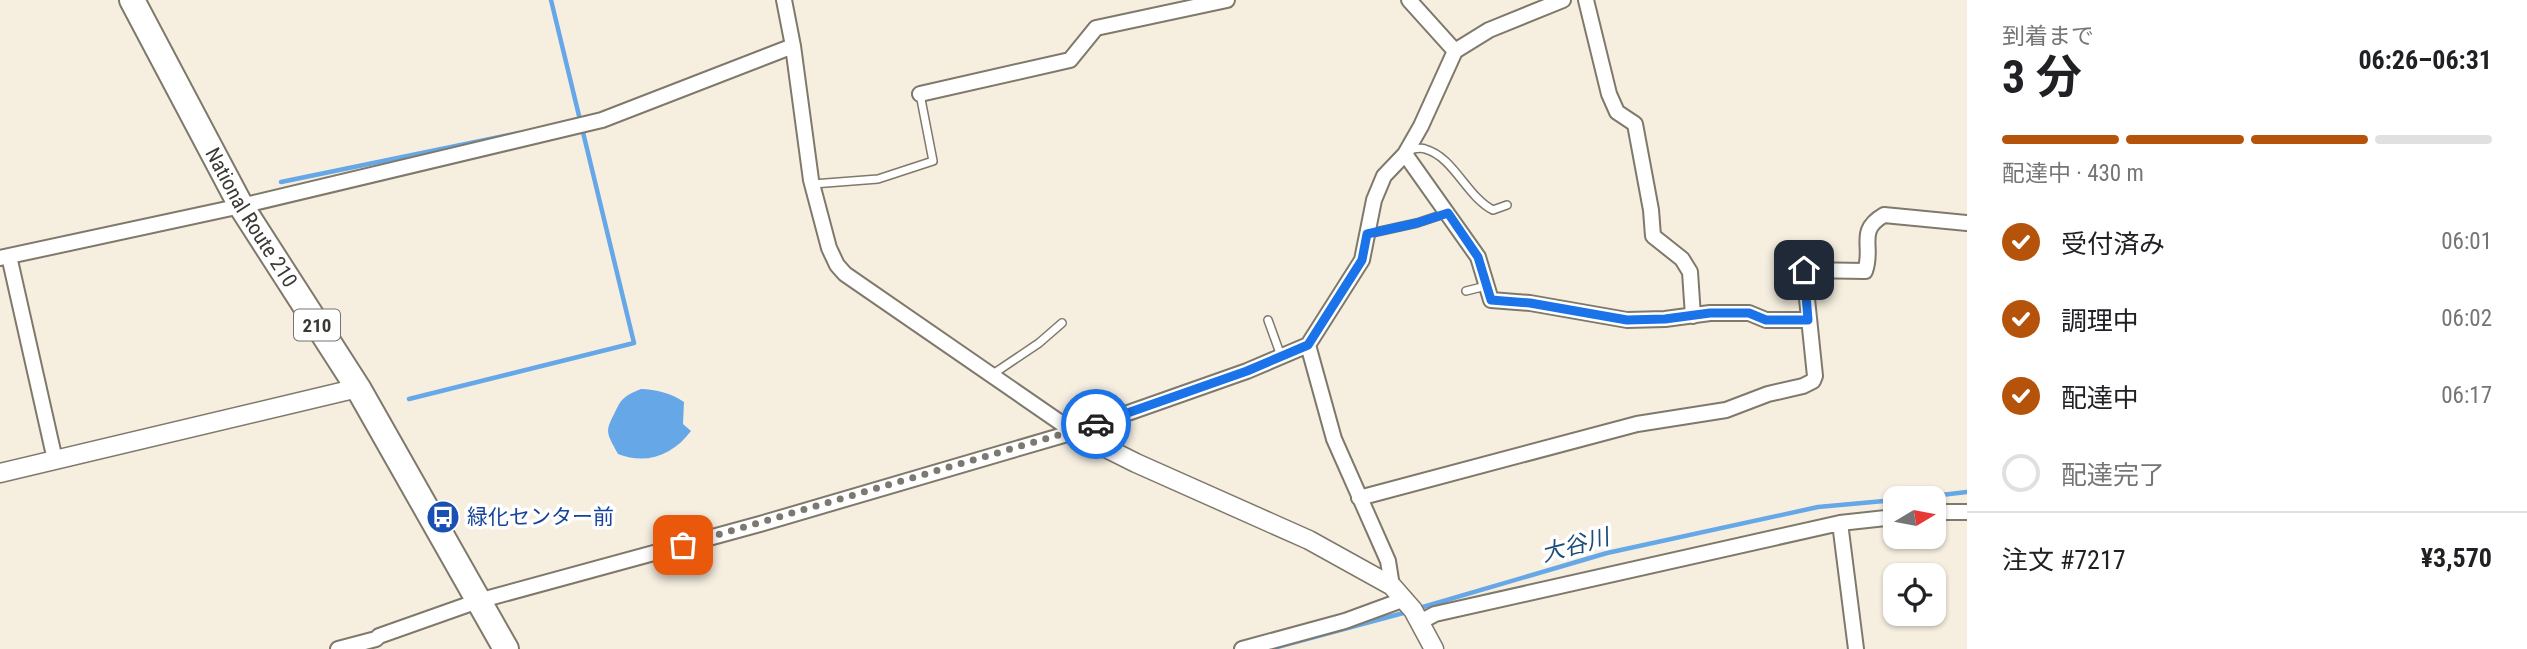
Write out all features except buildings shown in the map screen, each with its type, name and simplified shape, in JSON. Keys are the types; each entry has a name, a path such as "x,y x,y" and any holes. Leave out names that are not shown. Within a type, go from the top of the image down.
{"highway":[{"name":"National Route 210","path":"132,0 242,206 358,388 506,649"}],"street":[{"path":"784,0 813,184 829,247 837,265 845,274 1074,432 1136,463 1309,540 1392,586 1405,599 1434,649"},
{"path":"920,94 1070,60 1096,28 1227,0"},
{"path":"1409,0 1455,51"},
{"path":"338,649 373,644 379,636 478,601 760,524 1074,432 1282,357 1308,345 1362,260 1374,200 1384,176 1406,152 1455,51 1489,30 1563,0"},
{"path":"1586,0 1609,94 1617,112 1635,124 1653,236 1682,259 1690,272 1693,316"},
{"path":"55,460 4,257 242,206 602,120 793,46"},
{"path":"1406,152 1478,257 1491,300 1530,303 1627,320 1749,313 1766,320 1808,320"},
{"path":"1359,498 1637,424 1726,410 1768,394 1804,386 1813,381 1815,376 1804,270 1865,271 1868,263 1867,231 1873,222 1884,215 1967,223"},
{"path":"1308,345 1334,439 1388,561 1392,586"},
{"path":"0,473 358,388"},
{"path":"1946,512 1967,512"},
{"path":"1420,622 1435,614 1840,523 1883,518"},
{"path":"1840,523 1856,649"},
{"path":"1242,649 1345,621 1405,599"}],"lane":[{"path":"813,184 878,179 933,161 920,94"},
{"path":"1406,152 1425,148 1448,163 1482,204 1493,210 1507,205"},
{"path":"1367,234 1448,213"},
{"path":"1466,291 1487,286"},
{"path":"1268,320 1282,357"},
{"path":"993,374 1039,343 1062,323"}],"water":[{"path":"641,389 664,392 684,402 683,424 691,431 676,447 667,452 639,459 618,454 608,431 621,401"}],"waterway":[{"path":"409,399 634,343 551,0"},
{"path":"281,182 519,133"},
{"name":"大谷川","path":"1946,494 1967,492"},
{"name":"大谷川","path":"1416,609 1607,553 1818,507 1883,501"},
{"name":"大谷川","path":"1270,649 1407,612"}],"way so far":[{"path":"683,545 1096,424"}],"place":[{"name":"緑化センター前","path":"443,517"}],"route":[{"path":"1096,424 1247,371 1308,345 1362,260 1367,234 1448,213 1478,257 1491,300 1530,303 1627,320 1665,319 1710,313 1749,313 1766,320 1808,320 1804,270"}]}
